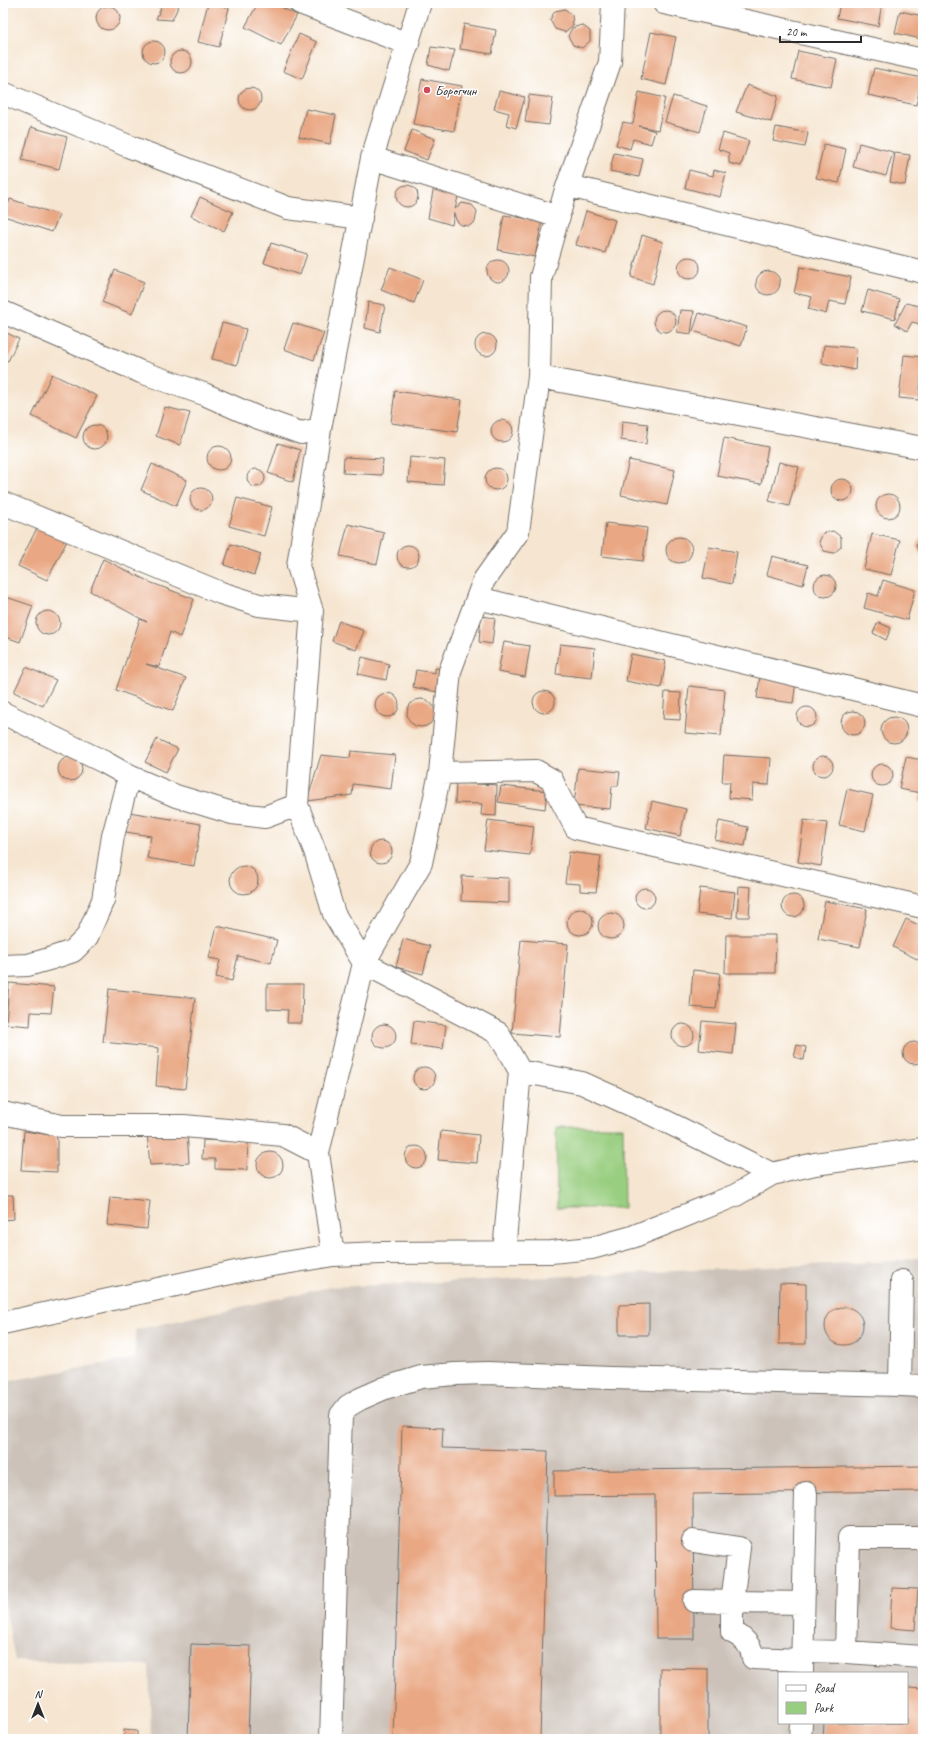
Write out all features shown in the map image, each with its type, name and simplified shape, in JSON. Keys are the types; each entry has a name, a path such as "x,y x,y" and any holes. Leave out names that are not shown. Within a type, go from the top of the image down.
{"street":[{"path":"300,3 408,44"},
{"path":"420,3 372,158 320,429 298,566 312,611 297,805 315,851 334,914 364,963 498,1033 520,1072 504,1252"},
{"path":"333,1256 318,1153 364,963 421,863 440,773 450,671 484,580 518,532 539,377 541,277 565,193 569,186 610,62 613,3"},
{"path":"664,3 923,60"},
{"path":"3,93 135,149 288,208 361,218"},
{"path":"372,158 558,217"},
{"path":"569,186 923,272"},
{"path":"3,312 141,372 204,394 263,420 301,433 320,429"},
{"path":"539,377 923,448"},
{"path":"3,503 221,593 259,606 312,611"},
{"path":"478,598 923,706"},
{"path":"3,713 104,762 129,776 176,796 232,813 264,817 297,805"},
{"path":"440,773 536,771 552,780 576,828 923,907"},
{"path":"3,966 28,965 73,951 87,937 103,900 114,836 129,776"},
{"path":"520,1072 582,1083 651,1114 772,1174"},
{"path":"3,1113 62,1126 184,1126 283,1135 318,1153"},
{"path":"3,1323 250,1269 333,1256 381,1253 551,1252 592,1248 632,1237 736,1195 772,1174 815,1164 923,1148"},
{"path":"900,1385 902,1280"},
{"path":"331,1739 341,1415 348,1406 385,1388 421,1377 455,1374 487,1373 612,1378 923,1386"},
{"path":"802,1661 806,1493"},
{"path":"846,1652 849,1538 923,1538"},
{"path":"693,1541 739,1548 732,1602 732,1632 743,1638 751,1649 753,1658 802,1661 846,1652 923,1657"},
{"path":"694,1601 803,1603"},
{"path":"800,1739 801,1724"}],"shaded area":[{"path":"923,1257 923,1739 151,1739 149,1665 15,1661 3,1594 3,1382 135,1358 135,1330 330,1287 896,1261"}],"green space":[{"path":"556,1127 623,1127 624,1208 557,1208"}],"building":[{"path":"155,3 180,3 172,20 156,19 161,8 154,5"},
{"path":"208,3 229,8 219,47 198,42"},
{"path":"258,3 273,3 297,15 281,45 245,27"},
{"path":"840,3 882,3 878,26 837,18"},
{"path":"108,6 113,7 119,13 119,23 113,29 108,30 103,29 97,23 96,18 97,13 103,7"},
{"path":"565,9 572,15 573,25 565,32 555,29 550,20 555,11"},
{"path":"900,11 923,16 921,39 895,33"},
{"path":"464,24 496,30 492,54 460,49"},
{"path":"582,25 590,31 590,41 582,48 573,45 568,36 572,28"},
{"path":"651,32 676,37 666,85 641,79"},
{"path":"299,34 317,42 302,79 283,71"},
{"path":"154,41 158,42 164,48 164,56 158,62 154,63 150,62 144,56 143,52 144,48 150,42"},
{"path":"431,47 455,50 449,71 428,65"},
{"path":"181,51 189,54 192,62 189,70 181,73 173,70 170,62 173,54"},
{"path":"798,51 837,59 831,87 792,79"},
{"path":"874,68 922,78 916,105 868,95"},
{"path":"422,79 462,86 454,131 413,124"},
{"path":"747,85 778,96 771,122 736,112"},
{"path":"250,88 254,89 260,95 260,103 254,109 250,110 246,109 240,103 239,99 240,95 246,89"},
{"path":"499,91 525,97 516,128 506,125 509,113 494,109"},
{"path":"639,92 665,98 658,130 639,126 655,131 651,144 633,139 630,149 616,145 623,122 633,124"},
{"path":"529,95 553,98 549,125 525,122"},
{"path":"673,96 707,106 700,132 665,122"},
{"path":"306,109 336,115 330,144 299,137"},
{"path":"31,127 67,137 59,169 22,160"},
{"path":"776,127 808,133 805,147 773,141"},
{"path":"412,130 435,139 427,160 404,151"},
{"path":"723,133 749,141 741,166 729,163 729,153 718,149"},
{"path":"859,143 893,152 886,176 853,167"},
{"path":"824,144 846,149 839,183 816,178"},
{"path":"614,153 643,159 639,177 610,171"},
{"path":"895,153 910,155 905,185 890,182"},
{"path":"689,170 713,176 714,170 726,173 720,197 685,188"},
{"path":"403,185 411,185 418,192 418,200 411,207 403,207 396,200 396,192"},
{"path":"434,186 459,193 455,209 462,203 472,205 477,211 475,222 469,226 461,225 456,220 454,213 452,225 428,218"},
{"path":"200,197 233,212 224,231 191,216"},
{"path":"10,199 59,215 52,232 4,216"},
{"path":"586,211 615,220 605,253 576,245"},
{"path":"504,215 542,221 535,257 498,250"},
{"path":"642,235 663,242 653,284 631,277"},
{"path":"271,243 307,254 300,275 264,263"},
{"path":"685,257 693,257 700,264 700,272 693,279 685,279 678,272 678,264"},
{"path":"494,260 502,260 509,267 509,275 502,282 494,282 487,275 487,267"},
{"path":"390,267 423,280 414,303 381,290"},
{"path":"800,267 851,277 845,304 829,301 826,314 808,309 812,297 794,293"},
{"path":"115,270 144,282 132,314 102,302"},
{"path":"768,271 776,275 780,283 776,291 768,295 760,291 756,283 760,275"},
{"path":"868,290 899,299 895,319 862,311"},
{"path":"368,302 385,305 380,332 365,328"},
{"path":"906,303 923,307 920,324 912,322 907,331 895,324"},
{"path":"661,310 669,310 676,317 676,325 669,332 661,332 654,325 654,317"},
{"path":"680,310 694,311 691,334 677,332"},
{"path":"699,313 747,327 741,346 693,331"},
{"path":"222,323 246,329 237,365 212,359"},
{"path":"293,323 324,333 314,360 284,349"},
{"path":"3,331 19,339 8,361 3,359"},
{"path":"482,334 490,334 497,341 497,349 490,356 482,356 475,349 475,341"},
{"path":"824,345 856,348 855,370 822,363"},
{"path":"904,355 923,357 919,400 899,398"},
{"path":"52,374 97,396 76,438 32,416"},
{"path":"395,391 462,400 457,432 391,423"},
{"path":"165,407 190,413 180,445 156,436"},
{"path":"498,420 506,420 513,427 513,435 506,442 498,442 491,435 491,427"},
{"path":"622,421 648,424 646,444 621,440"},
{"path":"95,425 103,429 107,437 103,445 95,449 87,445 83,437 87,429"},
{"path":"724,438 768,447 761,484 717,476"},
{"path":"278,443 300,450 293,482 268,473"},
{"path":"219,446 228,449 231,458 228,467 219,470 210,467 207,458 210,449"},
{"path":"344,457 383,459 382,475 343,473"},
{"path":"410,457 445,460 443,485 408,482"},
{"path":"629,460 675,470 667,505 621,495"},
{"path":"779,462 799,467 789,506 769,501"},
{"path":"152,464 187,480 176,506 141,490"},
{"path":"492,468 500,468 507,475 507,483 500,490 492,490 485,483 485,475"},
{"path":"256,469 260,470 264,474 264,482 260,486 256,487 252,486 248,482 247,478 248,474 252,470"},
{"path":"842,479 850,482 853,490 850,498 842,501 834,498 831,490 834,482"},
{"path":"197,488 205,488 212,495 212,503 205,510 197,510 190,503 190,495"},
{"path":"888,494 896,498 900,506 896,514 888,518 880,514 876,506 880,498"},
{"path":"237,498 272,507 264,536 229,526"},
{"path":"606,523 647,528 643,561 602,556"},
{"path":"348,524 384,533 377,564 340,556"},
{"path":"38,526 67,541 47,580 18,566"},
{"path":"833,531 841,537 841,547 834,553 824,551 819,542 823,533"},
{"path":"872,534 900,540 891,575 864,569"},
{"path":"923,536 923,555 921,555 916,546"},
{"path":"679,537 689,540 692,550 689,560 679,563 669,560 666,550 669,540"},
{"path":"231,544 261,554 254,575 224,565"},
{"path":"404,545 412,545 419,552 419,560 412,567 404,567 397,560 397,552"},
{"path":"709,547 737,552 732,584 703,578"},
{"path":"772,556 808,565 803,585 767,575"},
{"path":"103,559 152,583 194,599 180,637 170,632 159,667 146,664 186,678 173,711 116,690 140,619 147,622 90,591"},
{"path":"821,575 829,575 836,582 836,590 829,597 821,597 814,590 814,582"},
{"path":"883,580 915,590 907,620 864,608 868,593 878,596"},
{"path":"3,596 33,606 20,642 3,636"},
{"path":"48,611 57,614 60,623 57,632 48,635 39,632 36,623 39,614"},
{"path":"481,616 495,618 492,644 479,642"},
{"path":"339,621 364,631 356,650 332,641"},
{"path":"878,622 891,628 886,640 873,633"},
{"path":"504,642 530,646 525,677 498,672"},
{"path":"560,644 595,648 592,678 556,674"},
{"path":"631,654 666,661 661,688 626,681"},
{"path":"362,657 389,664 386,680 358,674"},
{"path":"26,667 56,680 43,706 14,692"},
{"path":"435,668 450,670 444,704 435,702 437,692 413,687 416,670 435,673"},
{"path":"760,677 796,682 793,703 757,698"},
{"path":"689,686 725,690 721,736 685,733"},
{"path":"540,691 548,691 555,698 555,706 548,713 540,713 533,706 533,698"},
{"path":"665,692 681,693 680,720 663,719"},
{"path":"387,693 395,697 399,705 395,713 387,717 379,713 375,705 379,697"},
{"path":"421,699 431,703 435,713 431,723 421,727 411,723 407,713 411,703"},
{"path":"807,707 814,710 817,717 814,724 807,727 800,724 797,717 800,710"},
{"path":"853,711 861,715 865,723 861,731 853,735 845,731 841,723 845,715"},
{"path":"894,717 903,721 907,730 903,739 894,743 885,739 881,730 885,721"},
{"path":"157,739 178,749 166,772 145,762"},
{"path":"351,751 395,755 391,789 353,784 352,795 307,801 321,755 350,758"},
{"path":"724,755 771,758 769,785 753,784 752,800 729,798 730,782 722,782"},
{"path":"819,756 827,756 833,762 833,770 827,776 819,776 813,770 813,762"},
{"path":"70,757 78,761 82,769 78,777 70,781 62,777 58,769 62,761"},
{"path":"906,757 923,760 923,802 919,802 921,793 899,789"},
{"path":"882,764 890,767 893,775 890,783 882,786 874,783 871,775 874,767"},
{"path":"578,768 620,772 618,786 612,786 610,809 574,806"},
{"path":"456,783 497,785 496,816 481,815 482,804 455,803"},
{"path":"501,786 547,791 545,809 498,802"},
{"path":"847,789 873,795 865,831 839,825"},
{"path":"652,801 686,809 680,836 646,828"},
{"path":"129,812 201,824 194,866 147,858 151,836 126,832"},
{"path":"488,820 534,826 530,855 484,850"},
{"path":"804,820 827,823 821,866 798,862"},
{"path":"719,821 748,827 745,846 715,840"},
{"path":"377,841 385,841 392,848 392,856 385,863 377,863 370,856 370,848"},
{"path":"569,852 601,856 596,892 580,891 580,884 565,883"},
{"path":"244,866 254,870 258,880 254,890 244,894 234,890 230,880 234,870"},
{"path":"462,876 509,878 509,903 461,901"},
{"path":"739,886 751,887 749,917 737,917"},
{"path":"645,888 652,891 655,898 652,905 645,908 638,905 635,898 638,891"},
{"path":"700,888 735,892 732,918 697,914"},
{"path":"793,895 801,898 804,906 801,914 793,917 785,914 782,906 785,898"},
{"path":"825,901 867,909 860,947 818,939"},
{"path":"580,909 589,913 593,922 589,931 580,935 571,931 567,922 571,913"},
{"path":"611,913 620,917 624,926 620,935 611,939 602,935 598,926 602,917"},
{"path":"906,919 923,927 923,962 893,947"},
{"path":"217,926 277,940 271,963 238,956 232,981 216,977 220,960 209,958"},
{"path":"726,935 776,935 775,973 725,973"},
{"path":"403,939 430,946 423,974 396,967"},
{"path":"521,940 568,944 560,1037 512,1033"},
{"path":"693,970 720,973 716,1009 690,1007"},
{"path":"9,983 54,987 51,1013 31,1012 30,1026 6,1024"},
{"path":"267,984 303,984 302,1023 287,1023 288,1010 267,1009"},
{"path":"109,989 195,998 185,1089 156,1086 159,1048 103,1042"},
{"path":"414,1021 446,1025 443,1049 411,1045"},
{"path":"702,1021 736,1024 733,1054 699,1050"},
{"path":"384,1024 392,1028 396,1036 392,1044 384,1048 376,1044 372,1036 376,1028"},
{"path":"679,1024 687,1024 694,1031 694,1039 687,1046 679,1046 672,1039 672,1031"},
{"path":"914,1042 922,1045 925,1053 922,1061 914,1064 906,1061 903,1053 906,1045"},
{"path":"797,1045 806,1047 804,1060 794,1057"},
{"path":"420,1067 428,1067 435,1074 435,1082 428,1089 420,1089 413,1082 413,1074"},
{"path":"187,1130 189,1163 150,1165 147,1133"},
{"path":"24,1131 57,1136 57,1172 21,1170"},
{"path":"441,1131 479,1135 477,1163 438,1160"},
{"path":"203,1140 248,1142 247,1170 215,1169 215,1159 202,1159"},
{"path":"412,1146 420,1146 427,1153 427,1161 420,1168 412,1168 405,1161 405,1153"},
{"path":"270,1152 279,1156 283,1165 279,1174 270,1178 261,1174 257,1165 261,1156"},
{"path":"3,1195 13,1195 14,1219 3,1220"},
{"path":"110,1197 150,1201 147,1229 107,1225"},
{"path":"780,1283 806,1284 806,1344 779,1344"},
{"path":"649,1304 649,1335 619,1335 619,1305"},
{"path":"840,1307 848,1307 858,1312 862,1319 862,1333 858,1340 848,1345 840,1345 830,1340 828,1337 825,1330 825,1322 830,1312 833,1310"},
{"path":"402,1426 443,1428 442,1448 548,1451 540,1739 393,1739"},
{"path":"923,1466 923,1491 693,1494 694,1639 656,1639 655,1495 554,1496 554,1471"},
{"path":"892,1588 918,1589 915,1630 890,1628"},
{"path":"191,1644 251,1646 248,1739 188,1739"},
{"path":"660,1668 708,1669 708,1739 660,1739"},
{"path":"908,1687 923,1688 923,1739 823,1739 824,1724 908,1724"},
{"path":"124,1730 137,1731 137,1739 123,1739"}],"place":[{"name":"Борогчин","path":"427,90"}]}
